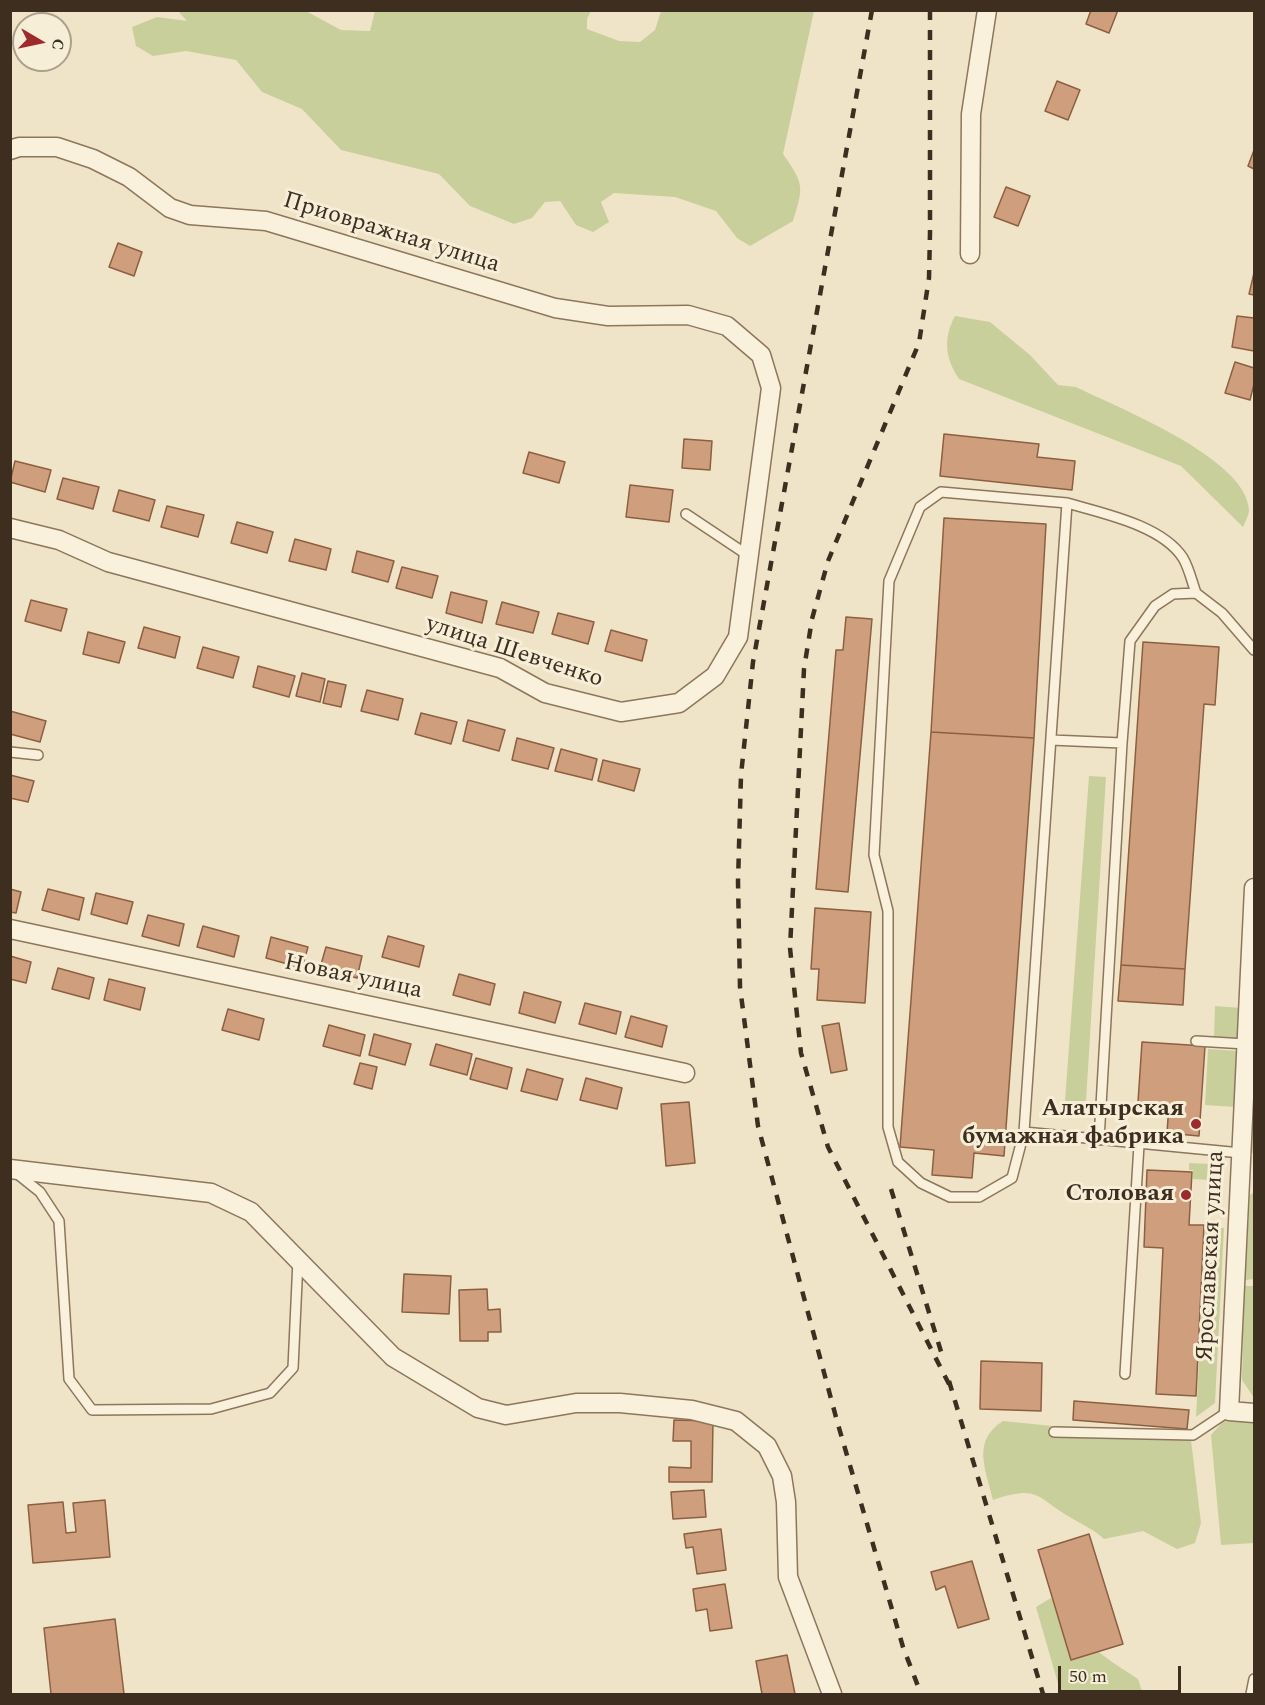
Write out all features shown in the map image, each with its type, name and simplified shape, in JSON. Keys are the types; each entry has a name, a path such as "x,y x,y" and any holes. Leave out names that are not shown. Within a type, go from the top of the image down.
{"street":[{"path":"970,254 971,114 987,10"},
{"name":"Приовражная улица","path":"10,150 19,147 57,147 93,159 129,177 170,208 190,215 266,221 555,308 608,316 688,315 727,326 761,355"},
{"name":"улица Шевченко","path":"10,528 59,540 108,562 500,668 545,693 621,712 679,703 715,676 738,637 771,388 761,355"},
{"name":"Ярославская улица","path":"1229,1411 1254,888"},
{"name":"Новая улица","path":"10,929 685,1073"},
{"path":"11,1169 212,1193 251,1212 393,1357 478,1408 506,1415 576,1403 620,1402 692,1410 736,1421 768,1446 782,1476 786,1502 788,1577 832,1695"},
{"path":"1229,1411 1254,1413"}],"lane":[{"path":"1067,503 1024,1132 1012,1178 979,1197 950,1197 921,1183 898,1162 888,1127 888,912 874,855 889,581 920,507 942,492 1067,503 1133,523 1165,541 1182,557 1196,592 1222,613 1254,650"},
{"path":"686,514 749,556"},
{"path":"1098,1140 1130,641 1155,606 1173,594 1196,592"},
{"path":"1051,740 1122,743"},
{"path":"10,752 38,755"},
{"path":"1196,1041 1246,1044"},
{"path":"1024,1132 1139,1145 1241,1153"},
{"path":"1125,1374 1139,1145"},
{"path":"11,1169 40,1192 59,1221 69,1379 92,1410 211,1409 270,1393 293,1368 298,1260"},
{"path":"1054,1432 1193,1435 1229,1411"},
{"path":"1251,1695 1254,1679"}],"green space":[{"path":"178,11 306,11 341,30 370,31 375,11 591,11 587,19 587,29 619,41 640,42 655,30 661,11 814,11 783,154 795,172 800,186 793,221 750,246 737,238 716,211 675,197 614,193 601,202 609,222 593,232 576,225 560,201 545,202 532,218 514,224 470,206 439,174 341,150 302,109 262,92 236,60 186,51 153,56 136,46 132,27 157,17 187,21"},
{"path":"955,316 990,322 1030,355 1058,385 1076,387 1120,407 1177,436 1204,454 1227,472 1243,491 1249,510 1243,527 1181,466 959,379 948,356 947,348 951,324"},
{"path":"1089,776 1106,777 1086,1101 1065,1101"},
{"path":"1215,1006 1242,1008 1240,1039 1214,1038"},
{"path":"1254,1010 1254,1154 1249,1150"},
{"path":"1208,1049 1238,1051 1235,1107 1205,1105"},
{"path":"1189,1163 1212,1164 1222,1174 1223,1181 1193,1179 1193,1170 1189,1170"},
{"path":"1254,1192 1254,1279 1245,1280 1250,1195"},
{"path":"1206,1227 1224,1228 1215,1403 1196,1417"},
{"path":"1244,1286 1254,1286 1254,1398 1242,1380"},
{"path":"1227,1417 1254,1418 1254,1543 1221,1545 1211,1435"},
{"path":"1003,1421 1191,1440 1201,1523 1195,1543 1177,1549 1143,1531 1104,1539 1044,1500 1029,1493 1009,1495 993,1500 983,1457 984,1447 993,1429"},
{"path":"1051,1598 1079,1635 1138,1679 1143,1694 1061,1694 1036,1607"}],"building":[{"path":"1091,10 1118,10 1109,33 1086,24"},
{"path":"1057,81 1080,90 1068,120 1045,111"},
{"path":"1254,150 1254,169 1248,166"},
{"path":"1006,187 1030,196 1018,226 994,217"},
{"path":"118,243 142,252 134,276 109,267"},
{"path":"1254,273 1254,295 1249,294"},
{"path":"1237,316 1254,318 1254,351 1232,347"},
{"path":"1235,362 1254,368 1254,384 1250,400 1225,393"},
{"path":"944,434 1039,444 1037,457 1075,461 1072,490 940,476"},
{"path":"684,439 712,441 710,470 682,468"},
{"path":"529,452 565,462 559,483 523,473"},
{"path":"15,461 51,470 45,492 10,482"},
{"path":"63,478 99,487 93,509 57,499"},
{"path":"630,485 673,490 669,522 626,517"},
{"path":"119,490 155,500 149,521 113,511"},
{"path":"167,506 204,515 198,537 161,527"},
{"path":"944,518 1046,524 1034,738 931,732"},
{"path":"237,522 273,532 267,553 231,543"},
{"path":"295,539 331,549 326,570 289,561"},
{"path":"357,551 394,561 388,582 352,572"},
{"path":"402,567 438,576 432,598 396,588"},
{"path":"451,592 487,601 482,623 446,613"},
{"path":"31,600 67,609 61,631 25,621"},
{"path":"502,602 539,612 533,633 496,624"},
{"path":"558,613 594,622 588,644 552,634"},
{"path":"846,617 872,619 848,892 816,889 836,650 843,650"},
{"path":"144,627 180,637 175,658 138,648"},
{"path":"611,630 647,640 642,661 605,651"},
{"path":"88,632 125,642 119,663 83,654"},
{"path":"1143,642 1219,647 1215,705 1204,704 1185,969 1121,965"},
{"path":"203,647 239,657 233,678 197,668"},
{"path":"258,666 295,676 289,697 253,687"},
{"path":"302,673 325,679 320,702 296,696"},
{"path":"328,681 346,685 341,707 323,703"},
{"path":"367,690 403,699 398,720 361,711"},
{"path":"10,711 46,721 40,742 10,734"},
{"path":"421,713 457,722 451,744 415,734"},
{"path":"468,720 505,730 499,751 463,741"},
{"path":"931,732 1034,738 1004,1156 974,1153 972,1178 932,1175 934,1150 900,1147"},
{"path":"517,738 554,748 548,769 512,760"},
{"path":"561,749 597,759 592,780 555,771"},
{"path":"603,760 640,769 634,791 598,781"},
{"path":"10,775 34,781 28,802 10,798"},
{"path":"10,889 21,892 16,913 10,912"},
{"path":"48,889 84,898 79,920 42,910"},
{"path":"96,893 133,902 127,924 91,914"},
{"path":"815,908 871,912 865,1003 817,1000 819,969 811,969"},
{"path":"148,915 184,924 179,946 142,936"},
{"path":"203,926 239,936 234,957 197,947"},
{"path":"388,936 424,946 419,967 382,957"},
{"path":"271,937 308,947 302,968 266,958"},
{"path":"326,947 362,956 357,978 320,968"},
{"path":"10,956 31,962 26,983 10,979"},
{"path":"1121,965 1185,969 1183,1005 1118,1001"},
{"path":"58,968 94,978 89,999 52,989"},
{"path":"459,974 495,984 490,1005 453,995"},
{"path":"109,979 145,988 140,1010 104,1000"},
{"path":"524,992 561,1002 555,1023 519,1013"},
{"path":"585,1003 621,1012 616,1034 579,1024"},
{"path":"228,1009 264,1019 259,1040 222,1030"},
{"path":"631,1016 667,1026 662,1047 625,1037"},
{"path":"839,1023 847,1070 831,1073 822,1026"},
{"path":"329,1025 365,1035 360,1056 323,1046"},
{"path":"374,1034 411,1044 405,1065 369,1055"},
{"path":"1142,1042 1205,1046 1199,1136 1167,1133 1169,1104 1138,1102"},
{"path":"436,1044 472,1054 467,1075 430,1065"},
{"path":"476,1058 512,1068 507,1089 470,1079"},
{"path":"360,1063 377,1067 372,1089 354,1084"},
{"path":"527,1069 563,1079 557,1100 521,1091"},
{"path":"586,1078 622,1088 617,1109 580,1100"},
{"path":"689,1102 695,1163 666,1166 661,1104"},
{"path":"1147,1170 1192,1172 1189,1225 1204,1225 1196,1396 1156,1394 1163,1248 1144,1247"},
{"path":"404,1274 451,1276 449,1314 402,1312"},
{"path":"487,1289 488,1310 500,1309 501,1332 488,1332 488,1341 460,1341 459,1290"},
{"path":"981,1361 1042,1363 1041,1411 980,1409"},
{"path":"1074,1401 1189,1410 1187,1429 1073,1420"},
{"path":"674,1420 713,1421 712,1482 669,1482 669,1467 691,1468 691,1441 673,1441"},
{"path":"704,1490 706,1517 673,1519 671,1492"},
{"path":"105,1500 110,1557 33,1563 28,1505 63,1502 66,1533 76,1532 73,1503"},
{"path":"721,1529 726,1570 697,1574 693,1547 686,1548 684,1534"},
{"path":"1089,1534 1123,1644 1071,1660 1038,1550"},
{"path":"972,1561 989,1619 958,1628 945,1586 936,1590 931,1572"},
{"path":"725,1584 732,1628 710,1631 707,1609 696,1611 693,1589"},
{"path":"115,1619 124,1694 51,1694 44,1628"},
{"path":"787,1655 795,1694 762,1694 756,1661"}],"railway":[{"path":"872,10 753,662 741,775 738,882 740,987 758,1126 837,1421 903,1647 921,1694"},
{"path":"930,10 929,278 919,343 828,561 812,619 804,669 790,948 801,1053 828,1147 951,1388"},
{"path":"891,1189 943,1358"},
{"path":"949,1381 1043,1694"}],"place":[{"name":"Алатырская бумажная фабрика","path":"1196,1124"},
{"name":"Столовая","path":"1186,1195"}]}
